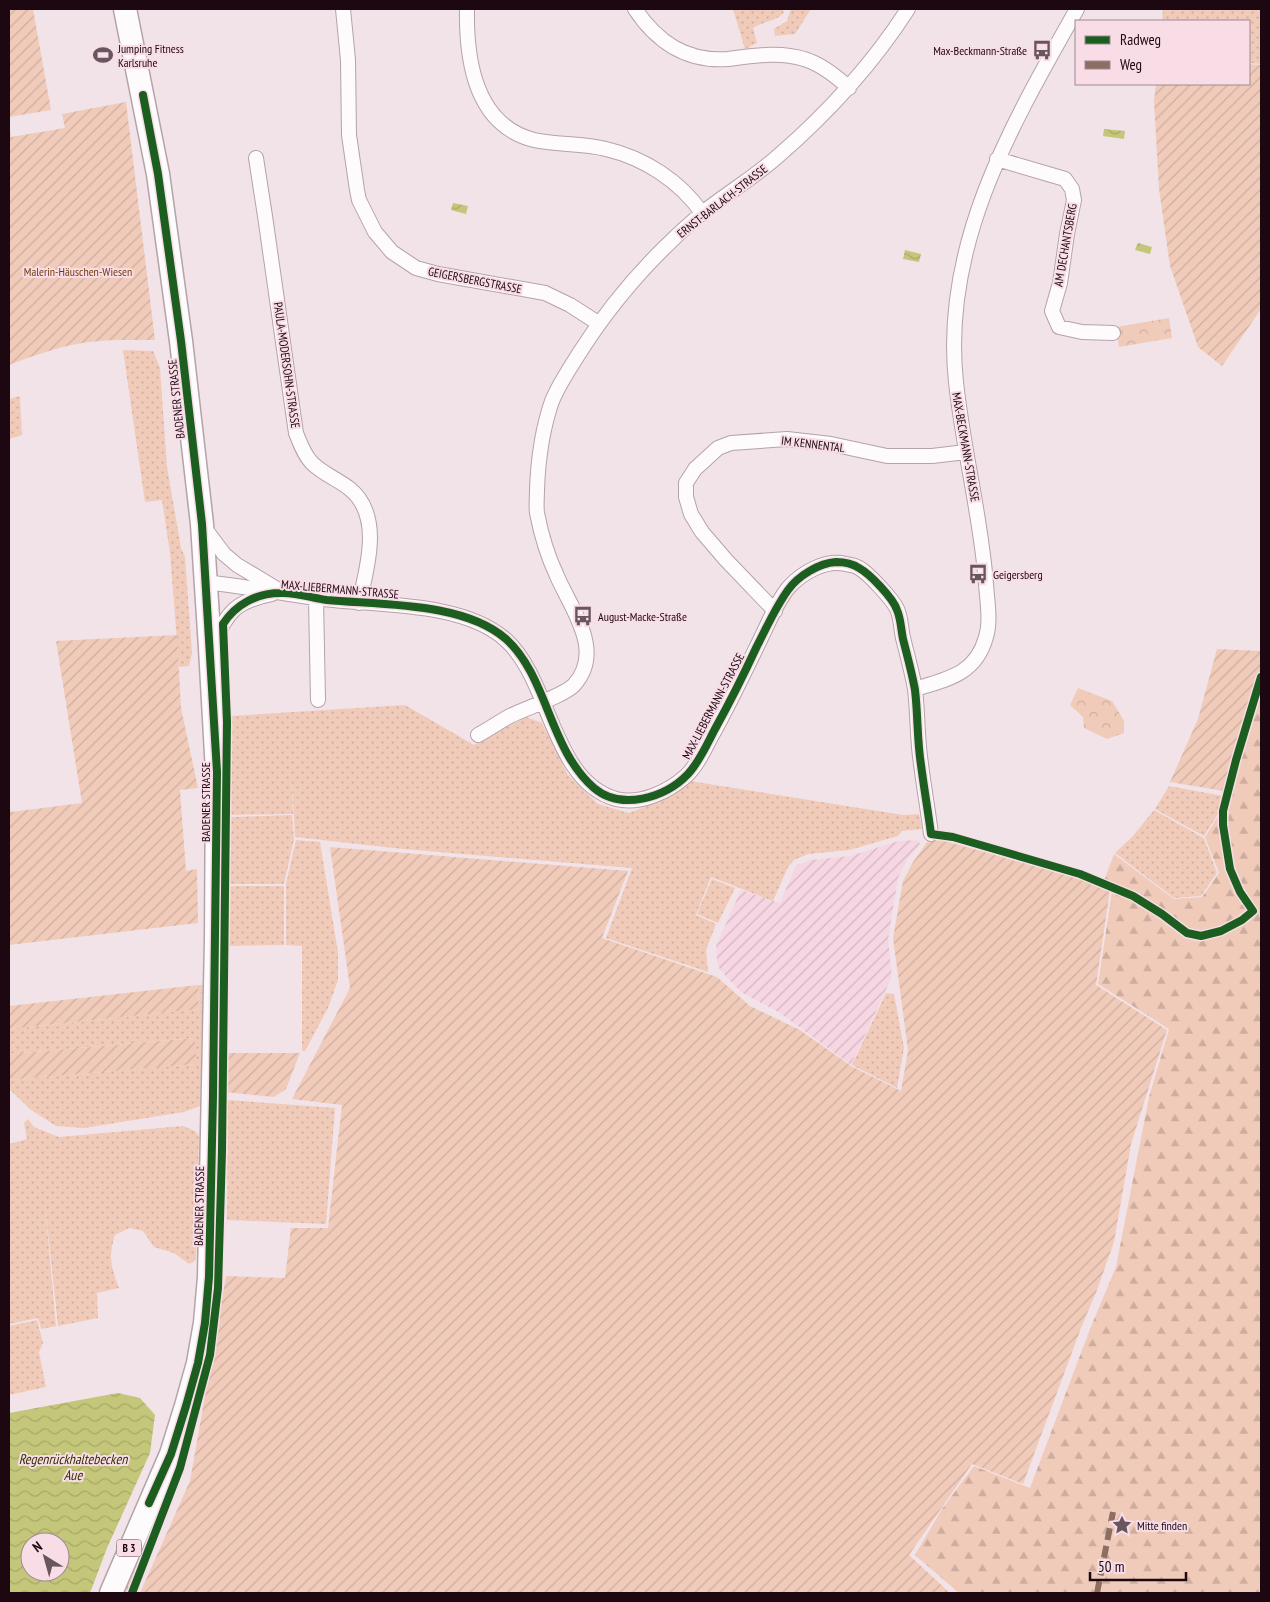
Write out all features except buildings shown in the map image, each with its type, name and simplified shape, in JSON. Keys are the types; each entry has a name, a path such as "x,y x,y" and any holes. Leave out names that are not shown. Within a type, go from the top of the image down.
{"main road":[{"name":"BADENER STRASSE","path":"111,1593 171,1454 191,1388 205,1323 209,1277 216,939 217,772 202,524 181,341 158,174 125,9"}],"street":[{"name":"GEIGERSBERGSTRASSE","path":"343,9 348,60 349,135 359,200 375,232 392,252 416,268 438,274 545,293 570,305 598,323"},
{"path":"467,9 471,62 477,89 493,114 508,129 534,140 606,149 641,161 663,174 692,198 702,213"},
{"path":"635,9 659,38 680,51 710,59 765,55 785,55 803,58 814,62 849,88"},
{"name":"ERNST-BARLACH-STRASSE","path":"544,701 564,693 573,686 581,675 586,662 587,647 584,635 554,569 546,547 537,510 537,484 544,426 553,400 564,378 598,323 649,262 702,213 776,158 808,130 849,88 890,37 908,9"},
{"name":"MAX-BECKMANN-STRASSE","path":"915,689 945,680 964,671 978,657 987,635 988,610 985,573 976,499 966,452 956,383 952,340 956,293 974,221 998,159 1032,87 1076,9"},
{"name":"PAULA-MODERSOHN-STRASSE","path":"256,158 266,216 296,433 301,447 312,463 352,490 366,511 369,526 369,542 366,570 359,603"},
{"name":"AM DECHANTSBERG","path":"998,159 1065,178 1069,182 1074,200 1060,283 1052,311 1059,328 1082,332 1113,333"},
{"name":"IM KENNENTAL","path":"775,611 726,560 702,532 691,514 686,497 686,482 695,469 718,448 731,443 787,439 831,444 887,456 932,456 966,452"},
{"name":"MAX-LIEBERMANN-STRASSE","path":"202,524 224,554 237,565 282,592"},
{"name":"MAX-LIEBERMANN-STRASSE","path":"206,582 316,598 424,608 456,615 487,626 506,640 519,655 544,701 567,754 576,769 596,790 605,795 620,800 635,801 660,793 686,776 697,762 775,611 790,587 820,565 839,562 858,567 883,591 897,608 915,689 921,765 931,834"},
{"name":"MAX-LIEBERMANN-STRASSE","path":"210,648 230,613 241,603 282,592"},
{"path":"316,598 318,700"},
{"path":"478,735 508,717 544,701"}],"shaded area":[{"path":"918,840 920,844 907,860 898,878 888,940 892,977 851,1065 780,1013 741,992 720,970 717,962 716,946 741,890 780,903 798,865 810,860 850,856 899,841"}],"green space":[{"path":"9,9 33,9 51,110 9,117"},
{"path":"733,9 782,9 784,12 778,18 753,28 757,43 745,49"},
{"path":"791,9 811,9 795,34 775,36 774,29 787,21"},
{"path":"1163,9 1261,9 1261,64 1250,63 1250,20 1162,20"},
{"path":"1250,64 1261,65 1261,309 1222,366 1198,347 1170,266 1159,189 1154,101 1156,85 1250,85"},
{"name":"Malerin-Häuschen-Wiesen","path":"126,102 155,340 109,340 82,343 45,352 9,365 9,121 11,137 65,128 62,114"},
{"path":"1169,318 1172,338 1119,347 1116,327"},
{"path":"123,350 153,351 160,368 167,467 181,548 185,557 192,653 189,666 179,667 170,553 162,500 145,502"},
{"path":"20,396 22,435 9,439 9,399"},
{"path":"177,635 181,708 198,788 180,790 186,871 197,869 198,923 9,945 9,805 11,812 82,803 56,641"},
{"path":"1217,649 1261,651 1261,668 1224,791 1170,782 1198,719"},
{"path":"1078,688 1112,701 1124,721 1124,733 1107,739 1084,728 1083,717 1070,705"},
{"path":"1261,695 1261,1593 959,1593 915,1555 942,1509 974,1466 1030,1488 1090,1329 1116,1267 1149,1097 1169,1029 1098,984 1113,885 1104,881 1114,854 1174,899 1202,897 1219,873 1205,837 1230,797"},
{"path":"405,705 474,745 526,717 542,723 568,775 598,804 629,813 671,796 690,781 903,815 919,814 922,829 902,831 898,836 849,850 808,854 794,860 788,867 773,901 711,877 696,915 716,924 706,950 708,972 606,938 632,868 403,849 295,837 291,768 293,814 230,815 231,716"},
{"path":"1169,786 1223,796 1223,806 1204,836 1155,809"},
{"path":"1154,810 1204,838 1217,873 1201,896 1174,898 1115,853 1133,836"},
{"path":"292,815 294,839 284,884 229,884 230,817"},
{"path":"296,840 320,842 338,953 338,980 328,1008 305,1051 302,1051 302,946 286,945 286,884"},
{"path":"941,840 1082,879 1110,890 1096,985 1167,1030 1131,1144 1114,1242 1023,1484 972,1464 909,1555 950,1593 140,1593 190,1481 226,1276 285,1278 291,1228 328,1228 342,1105 292,1099 350,988 330,847 628,871 602,938 717,977 750,1006 800,1030 851,1066 901,1091 908,1050 893,938 903,881 913,862 928,841"},
{"path":"712,879 735,888 718,923 697,914"},
{"path":"229,886 284,886 284,945 228,946"},
{"path":"198,985 203,985 200,1106 184,1112 84,1128 56,1126 31,1110 9,1089 9,1080 195,1064 194,1038 9,1054 9,1029 199,1009"},
{"path":"198,985 199,1009 9,1029 9,1006"},
{"path":"886,993 894,994 904,1048 897,1088 852,1065"},
{"path":"195,1038 196,1064 9,1080 9,1054"},
{"path":"226,1053 300,1053 286,1089 274,1097 225,1092"},
{"path":"228,1100 335,1108 326,1224 227,1220"},
{"path":"28,1119 34,1127 59,1137 183,1126 195,1131 199,1136 196,1260 189,1264 174,1253 154,1247 143,1231 129,1228 115,1235 111,1262 119,1288 97,1293 98,1318 58,1326 45,1204 56,1326 41,1329 38,1318 9,1324 9,1144 27,1139 24,1123"},
{"path":"37,1320 43,1343 39,1352 46,1387 9,1395 9,1326"},
{"path":"172,1478 153,1539 130,1593 123,1593"}],"water":[{"path":"1104,129 1125,131 1124,139 1103,136"},
{"path":"453,203 468,206 466,214 451,210"},
{"path":"1138,243 1152,247 1150,254 1135,250"},
{"path":"905,250 921,254 919,262 903,259"},
{"name":"Regenrückhaltebecken Aue","path":"118,1393 140,1398 155,1415 150,1453 107,1548 90,1593 9,1593 9,1413"}],"marked path":[{"path":"1097,1593 1113,1512"}],"cycle path":[{"path":"143,95 158,174 181,341 202,524 217,772 213,1096 209,1277 205,1323 198,1363 186,1406 171,1454 149,1503"},
{"path":"132,1593 180,1468 210,1355 218,1288 222,1151 227,722 223,624 241,605 264,595 287,593 327,600 396,605 445,612 468,618 488,627 506,639 520,655 531,673 567,754 579,772 594,788 605,795 617,799 630,800 642,799 667,790 692,769 726,709 775,611 792,585 809,571 823,565 836,562 851,564 864,571 881,587 895,605 898,613 915,690 920,756 931,834 953,837 1080,874 1133,896 1162,914 1187,933 1201,936 1221,931 1242,920 1253,911 1240,892 1230,869 1223,825 1223,811 1261,677"}],"place":[{"name":"Max-Beckmann-Straße","path":"1042,50"},
{"name":"Jumping Fitness Karlsruhe","path":"103,55"},
{"name":"Geigersberg","path":"978,574"},
{"name":"August-Macke-Straße","path":"583,616"},
{"name":"Mitte finden","path":"1122,1525"}]}
